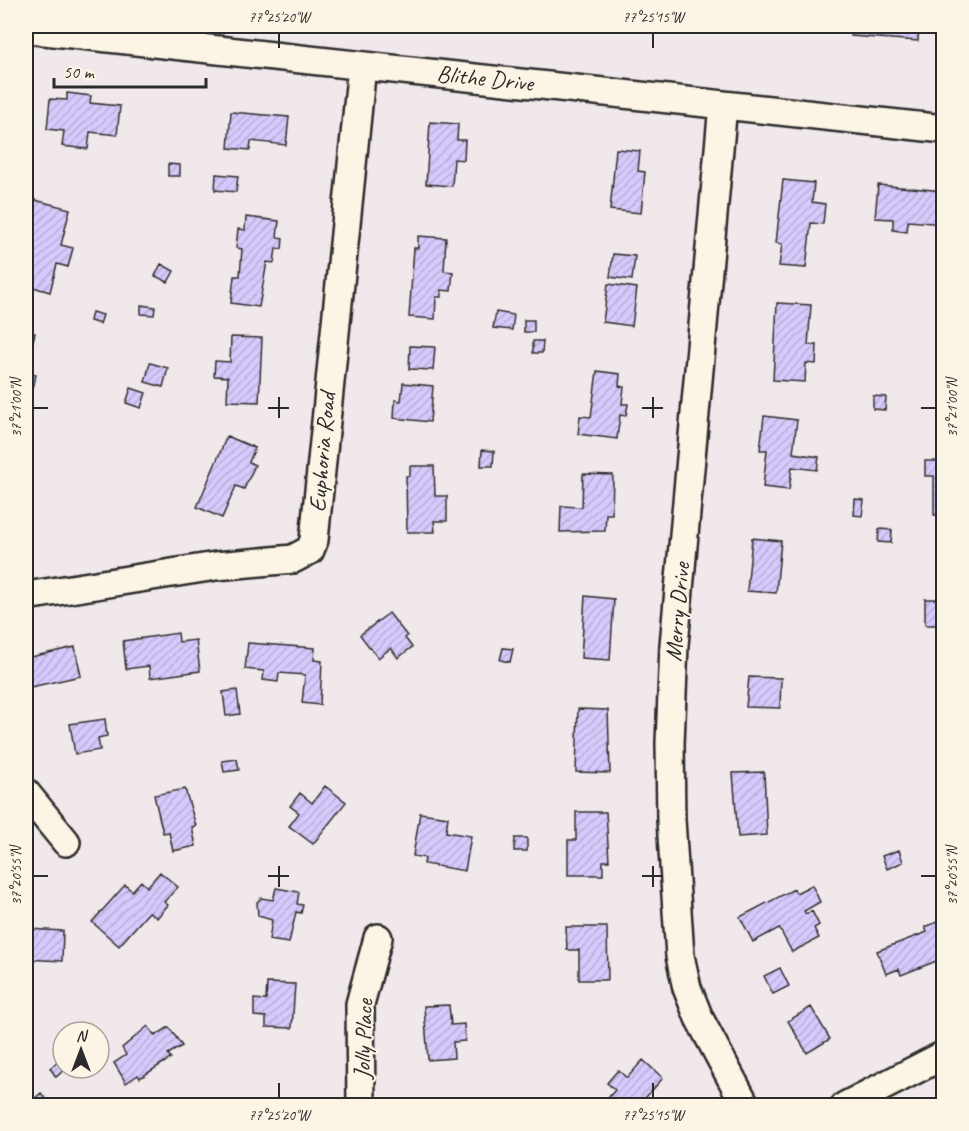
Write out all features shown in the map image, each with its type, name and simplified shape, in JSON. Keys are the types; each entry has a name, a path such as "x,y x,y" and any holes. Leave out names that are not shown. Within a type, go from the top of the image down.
{"street":[{"name":"Blithe Drive","path":"26,29 944,129"},
{"name":"Euphoria Road","path":"26,596 216,566 293,559 310,550 314,540 362,66"},
{"name":"Merry Drive","path":"723,105 674,645 671,820 680,956 687,988 699,1018 746,1106"},
{"path":"26,793 66,842"},
{"name":"Jolly Place","path":"361,1106 360,1004 378,938"},
{"path":"845,1106 944,1055"}],"building":[{"path":"780,26 802,26 802,31 780,29"},
{"path":"852,26 919,26 918,41 851,36"},
{"path":"67,93 91,96 90,103 120,106 117,135 90,132 88,149 62,146 64,131 47,129 50,99 67,100"},
{"path":"231,112 289,117 286,145 251,141 250,150 228,148"},
{"path":"430,122 458,124 457,140 465,140 464,160 454,159 452,186 426,184"},
{"path":"616,149 640,151 638,171 645,172 641,213 610,210"},
{"path":"168,164 180,165 180,176 168,176"},
{"path":"216,174 238,176 236,192 215,190"},
{"path":"783,180 814,183 812,202 825,204 823,224 811,223 806,268 779,266 782,244 776,243"},
{"path":"878,185 944,191 944,224 908,221 907,232 893,230 893,219 875,218"},
{"path":"35,200 70,209 61,245 73,248 68,267 57,264 50,292 26,285 26,254 29,241 26,240 26,235"},
{"path":"246,217 279,221 277,237 283,238 282,249 276,248 274,263 267,262 259,307 231,303 234,276 240,276 242,249 236,248 238,229 245,230"},
{"path":"418,236 446,238 444,271 453,272 451,291 441,290 441,297 436,297 435,319 409,317 414,248 418,248"},
{"path":"613,254 635,256 632,280 610,277"},
{"path":"161,264 174,271 168,282 155,276"},
{"path":"608,284 637,288 632,326 603,322"},
{"path":"777,303 811,305 808,345 817,345 816,364 806,363 805,382 773,380"},
{"path":"141,305 155,307 154,315 141,314"},
{"path":"92,312 103,315 100,324 90,321"},
{"path":"496,312 514,315 512,330 493,328"},
{"path":"524,320 534,320 534,332 524,332"},
{"path":"26,331 35,333 26,368"},
{"path":"231,337 262,338 259,402 227,401 228,377 214,376 215,361 230,362"},
{"path":"533,341 543,341 542,353 533,353"},
{"path":"410,346 435,347 433,370 409,369"},
{"path":"150,363 168,368 163,387 145,382"},
{"path":"597,371 620,374 619,386 624,387 622,404 628,404 626,416 620,415 617,439 578,434 580,416 591,417"},
{"path":"26,372 36,375 29,397 26,396"},
{"path":"403,383 433,386 430,422 394,418 395,400 401,401"},
{"path":"131,388 146,393 141,408 126,403"},
{"path":"873,396 886,397 885,410 873,409"},
{"path":"764,416 797,420 793,453 819,457 817,470 792,467 789,490 763,487 767,450 760,450"},
{"path":"227,436 255,448 249,462 255,465 244,489 236,486 222,518 197,507"},
{"path":"482,450 494,451 493,466 481,466"},
{"path":"925,461 944,461 944,515 934,515 934,476 925,476"},
{"path":"410,466 434,466 435,496 447,496 447,521 434,521 435,532 407,532 406,476 410,476"},
{"path":"583,474 613,475 612,514 606,514 605,531 560,532 561,506 582,507"},
{"path":"855,499 864,500 862,516 854,515"},
{"path":"879,529 892,530 891,543 878,542"},
{"path":"752,538 781,541 776,593 747,591"},
{"path":"939,592 944,592 944,625 925,625 925,599 939,599"},
{"path":"585,596 614,599 610,660 581,658"},
{"path":"389,613 407,636 405,638 412,647 398,658 391,648 378,658 360,635"},
{"path":"178,633 179,642 196,640 200,671 150,678 149,666 126,669 123,641"},
{"path":"248,643 315,648 314,660 322,661 320,705 302,703 305,675 279,673 278,682 263,680 264,671 245,669"},
{"path":"75,647 81,676 26,688 26,658"},
{"path":"503,648 513,649 510,662 500,660"},
{"path":"749,677 781,678 780,708 746,707"},
{"path":"237,690 240,714 226,716 223,692"},
{"path":"578,709 608,710 610,773 576,772"},
{"path":"105,719 107,736 98,738 100,750 75,754 70,724"},
{"path":"237,759 239,770 224,772 222,761"},
{"path":"764,772 767,835 738,837 733,773"},
{"path":"325,786 346,802 313,844 289,826 299,813 290,806 300,793 312,803"},
{"path":"185,789 196,826 192,827 196,846 173,851 169,832 163,833 154,795"},
{"path":"576,812 606,812 609,861 603,861 603,875 568,875 568,840 576,840"},
{"path":"420,813 448,817 446,832 471,836 465,871 424,864 425,858 413,856"},
{"path":"515,838 527,838 527,851 514,851"},
{"path":"899,850 903,862 887,869 882,856"},
{"path":"160,872 178,887 164,902 168,905 157,918 149,912 119,946 92,922 125,885 132,891 141,881 147,887"},
{"path":"812,885 820,902 804,911 806,914 812,911 819,925 814,928 819,938 792,952 779,928 753,942 740,917 794,889 796,893"},
{"path":"276,888 299,892 297,904 303,905 301,913 296,912 289,943 269,940 272,920 258,916 257,902 261,898 273,900"},
{"path":"940,921 944,931 944,958 901,975 899,969 886,974 877,951 927,932 925,927"},
{"path":"566,927 607,927 608,980 579,980 579,950 567,950"},
{"path":"28,929 63,931 62,961 26,959"},
{"path":"780,968 789,986 773,994 764,976"},
{"path":"267,983 295,984 292,1028 266,1027 266,1017 254,1016 254,999 266,1000"},
{"path":"449,1005 451,1025 464,1024 465,1041 453,1042 454,1058 428,1060 424,1006"},
{"path":"811,1007 830,1039 807,1053 788,1021"},
{"path":"148,1026 155,1036 169,1027 182,1046 168,1054 171,1058 140,1078 138,1075 126,1083 114,1063 126,1055 122,1048"},
{"path":"643,1060 663,1078 638,1106 616,1106 608,1098 615,1090 607,1083 618,1070 627,1078"},
{"path":"41,1093 51,1106 26,1106"}]}
